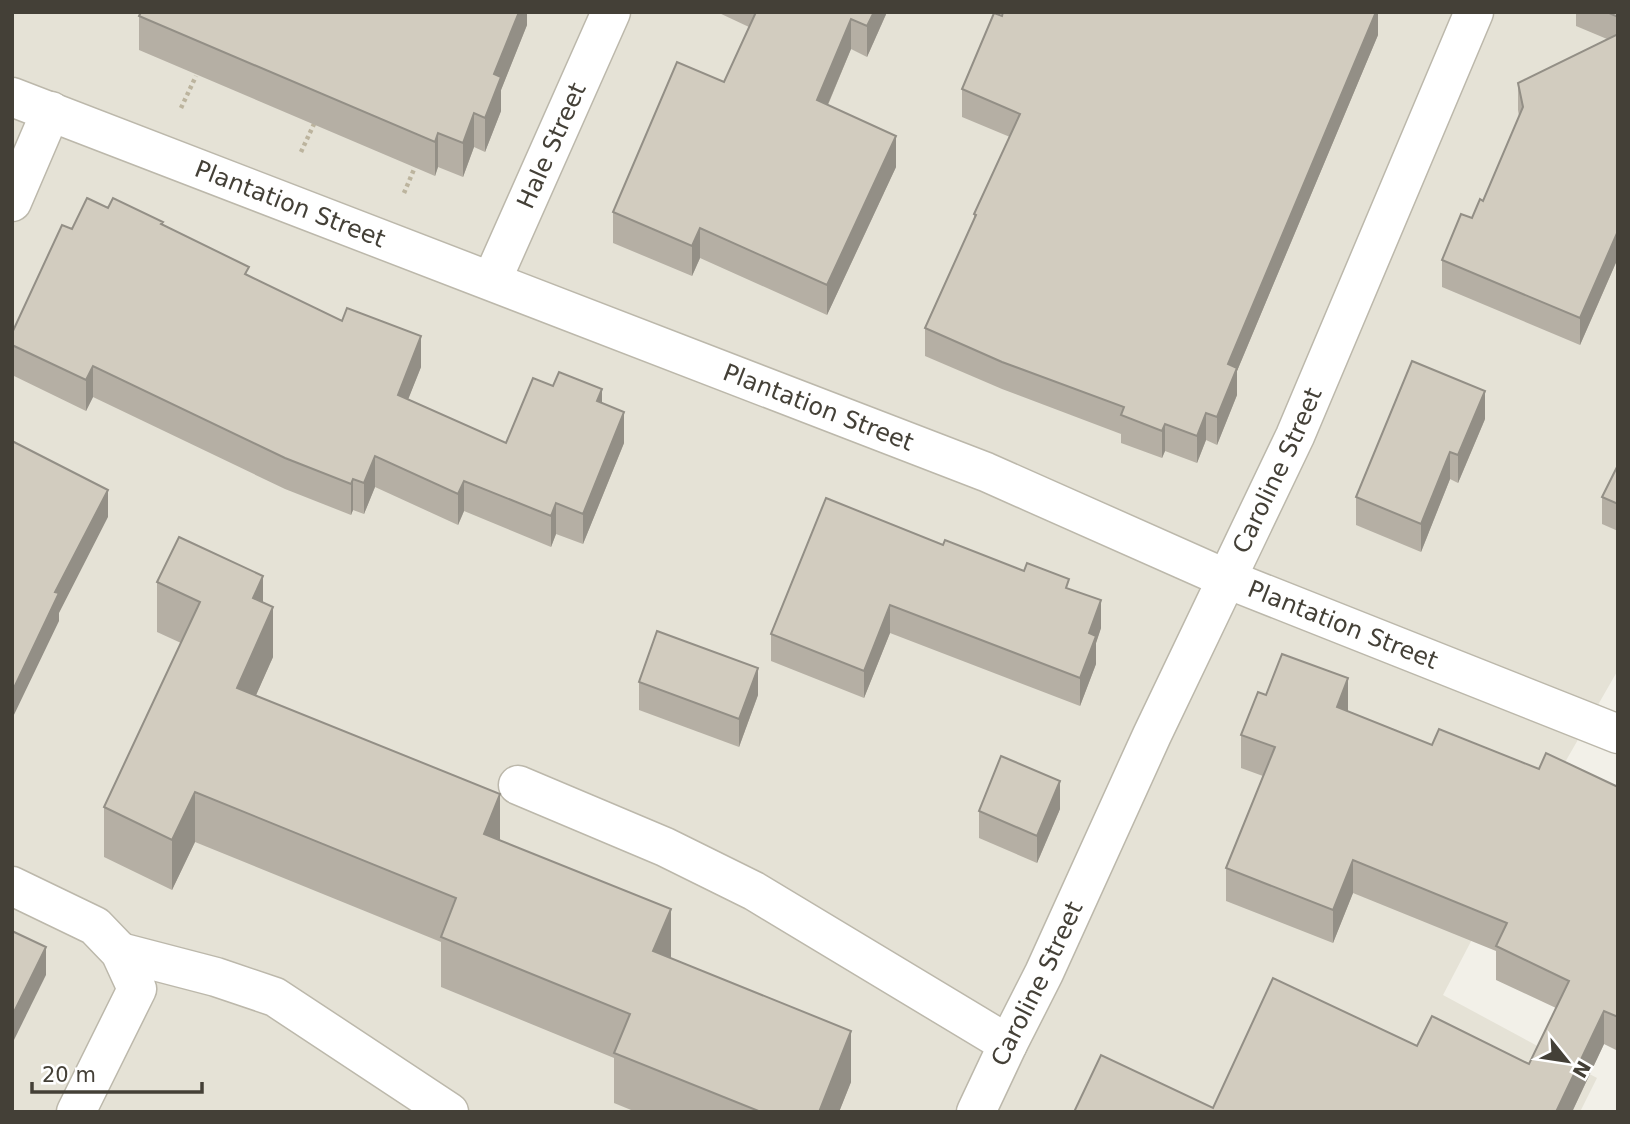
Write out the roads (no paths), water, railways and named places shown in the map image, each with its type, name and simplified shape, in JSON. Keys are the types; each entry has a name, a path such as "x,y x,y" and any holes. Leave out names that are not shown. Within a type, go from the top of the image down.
{"street":[{"name":"Hale Street","path":"492,280 611,12"},
{"name":"Caroline Street","path":"976,1112 1044,973 1152,735 1295,436 1474,12"},
{"name":"Plantation Street","path":"12,97 986,472 1227,579 1618,734"},
{"path":"12,202 51,111"},
{"path":"518,785 664,847 754,891 1008,1044"},
{"path":"12,886 95,926 120,951 137,989 76,1112"},
{"path":"120,951 216,977 275,997 449,1112"}]}
